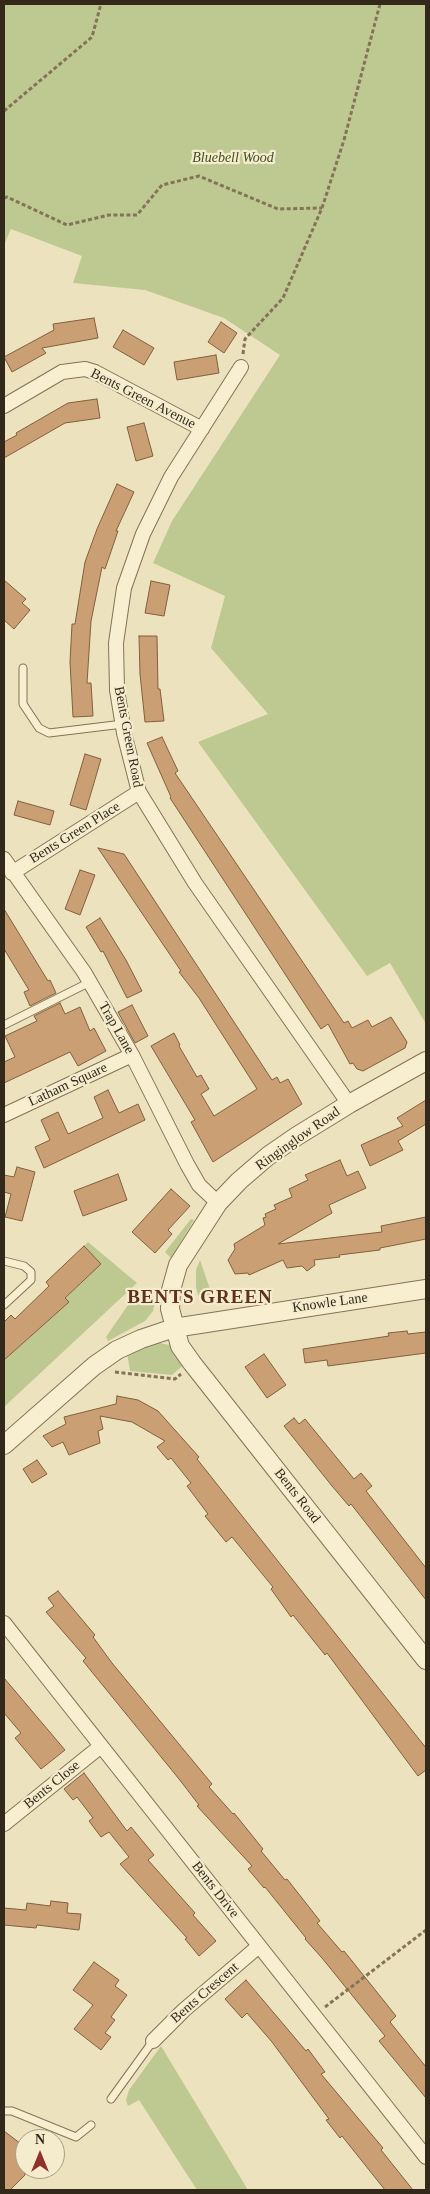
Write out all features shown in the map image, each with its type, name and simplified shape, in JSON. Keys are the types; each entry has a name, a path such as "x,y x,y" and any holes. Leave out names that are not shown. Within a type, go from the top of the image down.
{"street":[{"name":"Bents Green Road","path":"241,367 171,477 142,534 124,588 116,643 117,690 139,792 195,882 349,1104"},
{"name":"Bents Green Avenue","path":"4,406 62,372 85,369 95,372 202,429"},
{"name":"Bents Green Place","path":"8,875 139,792"},
{"name":"Trap Lane","path":"4,859 8,875 90,982 132,1055 199,1186 218,1202"},
{"name":"Latham Square","path":"4,1115 132,1055"},
{"name":"Ringinglow Road","path":"174,1328 170,1309 171,1290 178,1265 218,1202 268,1156 349,1104 426,1061"},
{"name":"Knowle Lane","path":"174,1328 426,1289"},
{"path":"4,1445 105,1358 141,1339 174,1328"},
{"name":"Bents Road","path":"174,1328 180,1346 192,1363 426,1660"},
{"name":"Bents Drive","path":"4,1623 426,2157"},
{"name":"Bents Close","path":"4,1824 101,1746"},
{"name":"Bents Crescent","path":"153,2041 184,2010 258,1946"}],"lane":[{"path":"23,668 22,704 39,728 49,733 123,724"},
{"path":"4,1025 90,982"},
{"path":"4,1261 24,1266 31,1272 31,1280 4,1305"},
{"path":"111,2099 153,2041"},
{"path":"4,2111 12,2111 76,2137 91,2125"}],"path":[{"path":"4,110 92,37 101,4"},
{"path":"241,367 245,339 283,298 322,208 344,140 380,4"},
{"path":"4,198 67,225 109,214 137,215 162,185 199,176 278,209 322,208"},
{"path":"105,1358 112,1372 175,1379 192,1363"},
{"path":"315,2015 426,1930"}],"green space":[{"name":"Bluebell Wood","path":"4,4 426,4 426,1024 390,963 367,976 198,742 268,714 211,648 225,596 153,563 172,521 280,355 224,318 145,290 73,283 82,256 11,229 4,245"},
{"path":"191,1219 194,1220 171,1258 165,1252"},
{"path":"88,1242 137,1283 4,1407 4,1360 68,1302 65,1298 100,1264 84,1246"},
{"path":"200,1260 212,1295 206,1298 198,1295 196,1287 196,1270"},
{"path":"151,1297 155,1303 153,1311 145,1321 108,1341 106,1337 130,1302"},
{"path":"153,1342 170,1345 186,1363 172,1375 130,1371 127,1353"},
{"path":"161,2046 248,2190 197,2190 139,2100 128,2106 126,2100 129,2090"}],"building":[{"path":"94,318 98,338 42,348 46,353 12,372 4,357 54,330 53,324"},
{"path":"221,322 237,333 224,353 208,342"},
{"path":"123,330 154,348 144,365 113,347"},
{"path":"216,355 219,373 177,380 174,362"},
{"path":"97,399 100,418 65,423 4,458 4,442 17,435 16,433 68,403"},
{"path":"144,423 153,456 136,461 127,427"},
{"path":"117,484 134,492 116,531 118,531 105,569 102,567 91,621 87,683 91,683 93,716 73,717 70,662 72,624 75,624 85,562"},
{"path":"4,580 26,599 22,603 30,610 14,629 4,620"},
{"path":"151,581 170,585 164,616 145,613"},
{"path":"139,636 157,636 158,689 160,689 164,721 145,722 140,674"},
{"path":"162,737 178,771 175,773 344,1023 348,1021 352,1028 368,1020 372,1027 391,1017 407,1042 405,1048 363,1071 357,1069 353,1063 350,1064 328,1024 321,1029 170,798 147,743"},
{"path":"85,754 101,759 86,810 70,805"},
{"path":"18,801 54,811 50,825 14,815"},
{"path":"98,848 124,854 272,1080 277,1077 280,1083 288,1079 302,1104 213,1162 191,1122 195,1120 151,1046 174,1033 179,1046 197,1077 201,1075 209,1089 201,1094 214,1116 257,1089 199,998 179,972 181,971"},
{"path":"80,870 95,875 80,915 65,909"},
{"path":"4,909 48,981 50,980 56,993 30,1006 24,992 29,990 4,949"},
{"path":"100,918 126,960 142,991 127,998 103,951 101,952 86,927"},
{"path":"60,1003 65,1014 80,1007 90,1031 94,1028 106,1051 78,1066 70,1052 4,1083 4,1062 15,1057 5,1036 37,1021 34,1016"},
{"path":"132,1005 148,1036 135,1043 118,1012"},
{"path":"108,1090 119,1113 138,1104 145,1120 44,1168 35,1147 50,1140 41,1120 58,1112 68,1134 103,1118 94,1097"},
{"path":"426,1100 426,1124 398,1141 403,1150 370,1166 361,1145 403,1126 397,1118"},
{"path":"340,1160 347,1176 358,1171 366,1188 329,1205 332,1213 278,1244 382,1232 381,1226 426,1217 426,1239 380,1248 380,1250 314,1260 315,1265 307,1271 302,1266 287,1268 283,1260 249,1275 248,1273 235,1274 228,1260 235,1249 234,1244 265,1225 263,1218 266,1217 265,1214 276,1209 274,1205 292,1197 289,1189 308,1180 305,1175"},
{"path":"17,1167 35,1172 22,1221 5,1217 11,1194 4,1192 4,1175 14,1177"},
{"path":"118,1174 127,1200 83,1216 74,1191"},
{"path":"171,1189 190,1206 168,1230 172,1234 155,1253 132,1232"},
{"path":"84,1246 101,1264 65,1298 69,1302 4,1360 4,1322 11,1315 15,1319 49,1286 46,1282"},
{"path":"407,1331 408,1334 426,1332 426,1353 328,1366 327,1360 305,1363 303,1349 389,1336 388,1333"},
{"path":"264,1354 286,1385 267,1398 245,1367"},
{"path":"117,1396 138,1400 158,1411 199,1457 197,1459 426,1748 426,1770 418,1776 327,1653 325,1655 293,1615 291,1617 271,1589 273,1587 232,1537 226,1542 205,1516 208,1514 187,1486 191,1483 171,1458 168,1460 157,1447 165,1441 132,1422 100,1416 103,1429 98,1431 100,1443 69,1455 63,1442 52,1447 43,1436 66,1424 64,1417 116,1404"},
{"path":"294,1418 299,1424 305,1419 354,1479 361,1473 372,1486 366,1491 426,1568 426,1600 351,1504 349,1506 284,1426"},
{"path":"37,1460 47,1474 32,1483 23,1469"},
{"path":"58,1591 95,1635 93,1637 112,1663 212,1784 209,1787 234,1813 263,1849 261,1851 285,1880 287,1879 320,1921 317,1923 342,1952 344,1951 396,2016 390,2022 426,2067 426,2098 379,2041 385,2036 265,1887 248,1869 252,1866 197,1806 199,1805 179,1779 83,1661 86,1658 46,1612 54,1606 48,1598"},
{"path":"4,1678 65,1750 41,1769 15,1738 21,1733 4,1713"},
{"path":"84,1773 127,1831 131,1827 154,1855 148,1860 195,1913 193,1915 216,1941 199,1956 185,1939 187,1938 120,1864 129,1857 109,1832 101,1837 89,1821 93,1818 77,1797 73,1800 64,1789"},
{"path":"51,1901 68,1903 67,1913 81,1914 79,1930 37,1925 36,1928 4,1925 4,1908 26,1910 27,1903 50,1906"},
{"path":"94,1962 119,1980 115,1986 127,1995 111,2017 115,2020 105,2033 111,2037 101,2050 74,2029 93,2005 73,1990"},
{"path":"246,1980 306,2051 308,2049 325,2072 321,2074 383,2148 381,2150 413,2190 385,2190 342,2136 340,2138 326,2120 329,2119 272,2042 247,2013 242,2018 225,1999"},
{"path":"4,2131 15,2139 15,2179 21,2179 10,2190 4,2190"}],"district":[{"name":"BENTS GREEN","path":"200,1298"}]}
